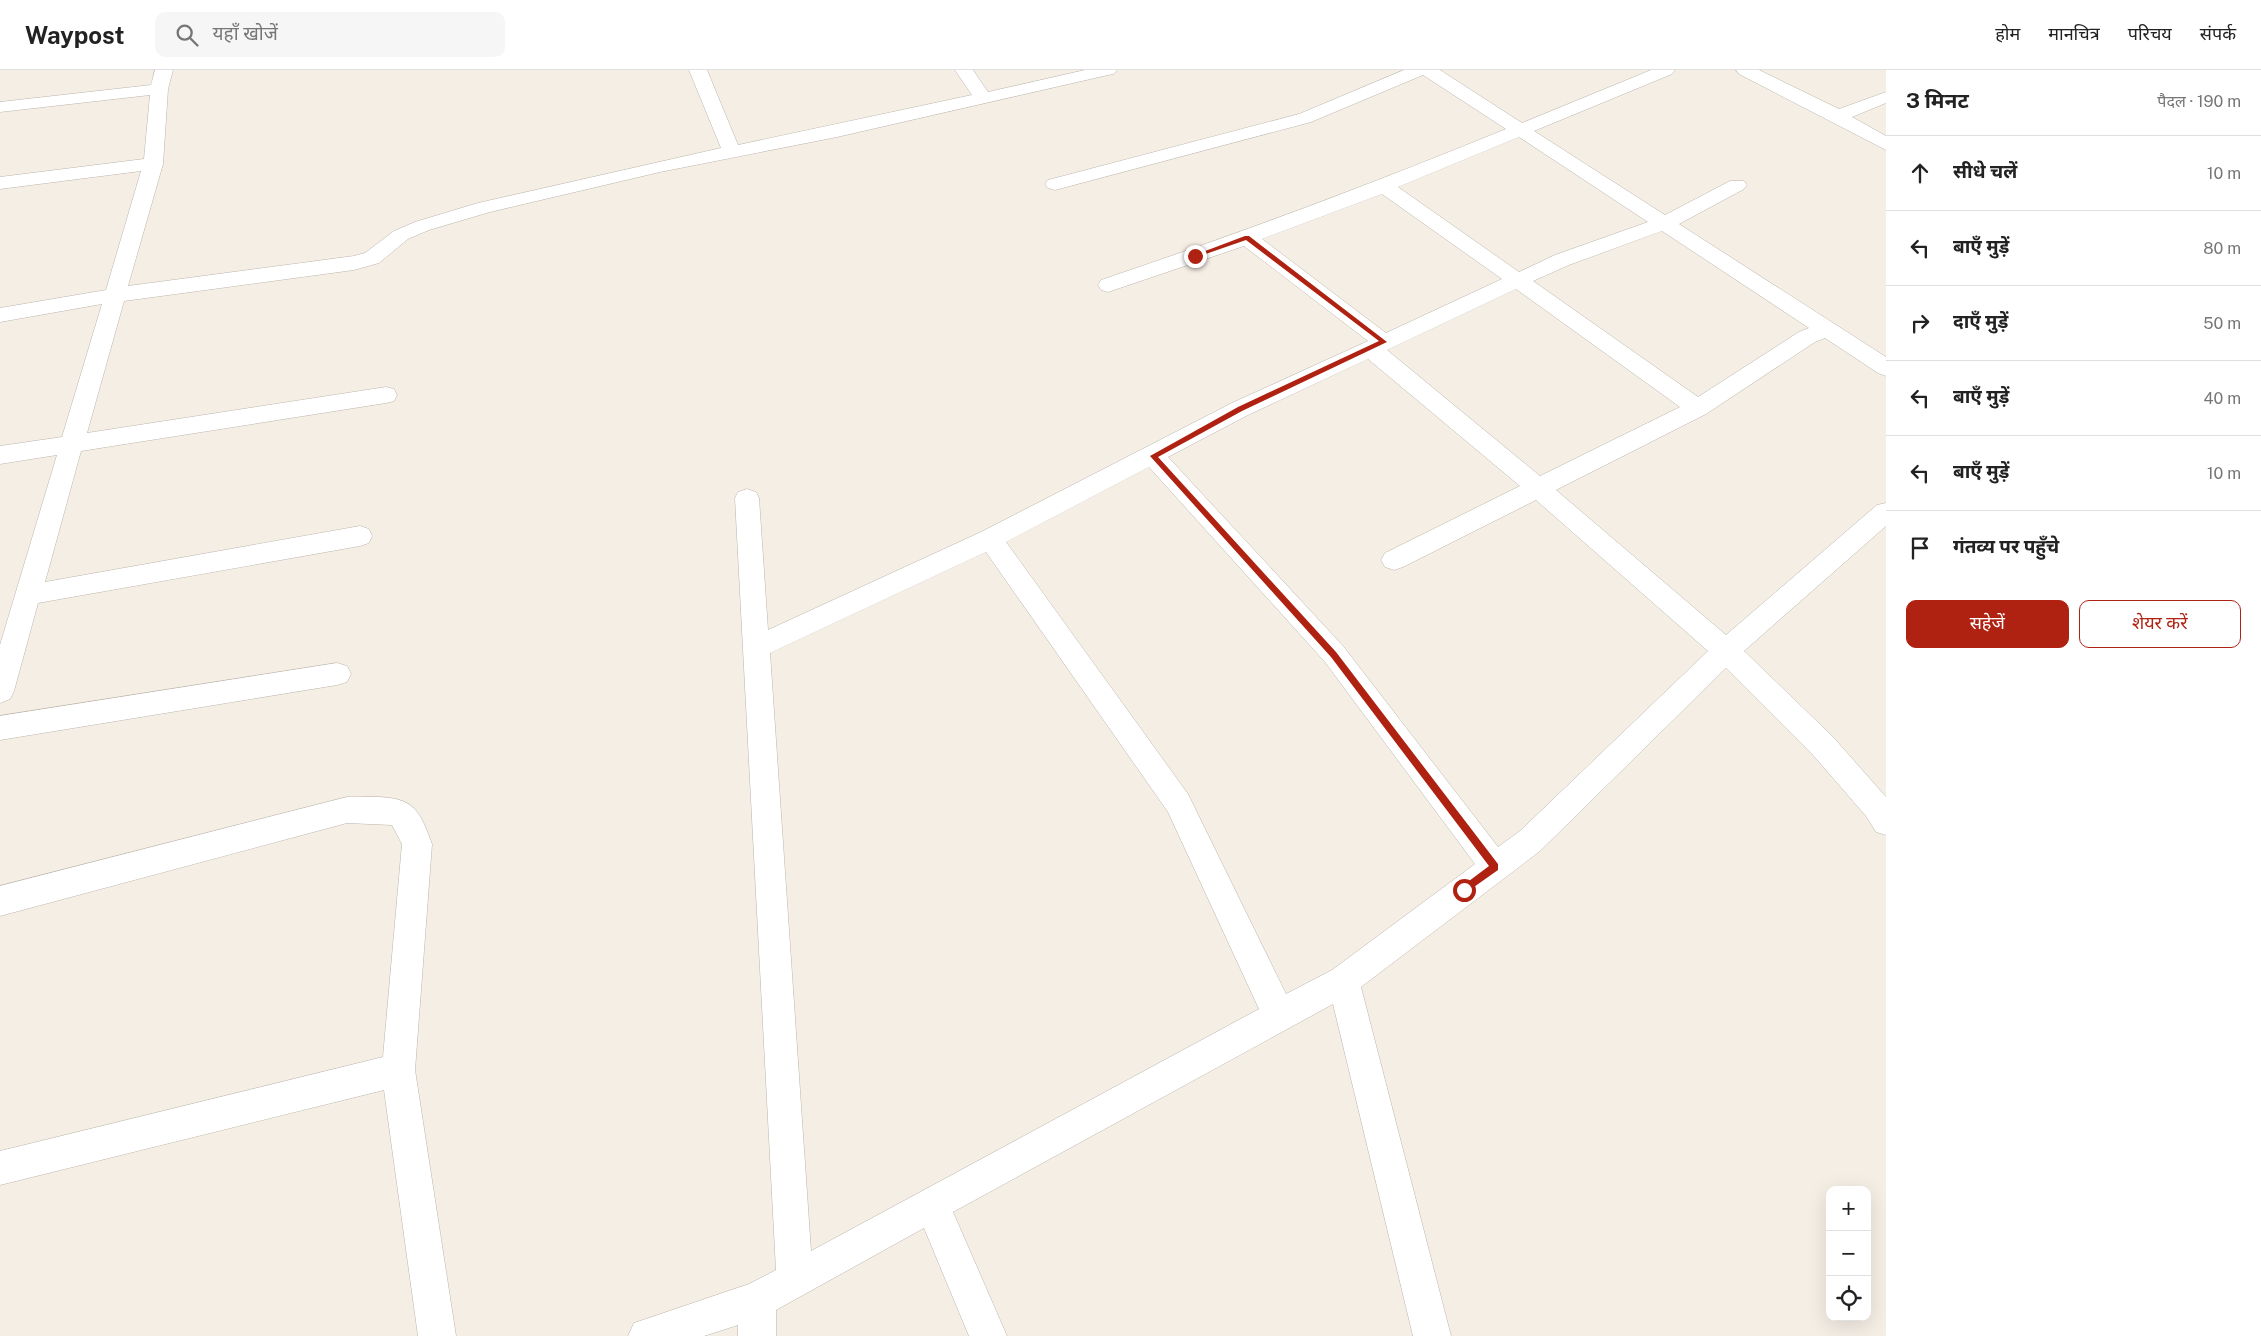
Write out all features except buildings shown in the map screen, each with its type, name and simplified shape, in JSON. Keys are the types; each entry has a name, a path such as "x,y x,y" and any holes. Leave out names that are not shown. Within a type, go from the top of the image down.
{"street":[{"path":"698,70 732,152"},
{"path":"964,70 982,96"},
{"path":"0,315 116,295 354,263 372,258 380,250 408,232 485,207 660,166 837,131 982,96 1108,70"},
{"path":"1055,184 1305,118 1419,70"},
{"path":"1428,70 1886,368"},
{"path":"1108,285 1247,238 1384,186 1666,70"},
{"path":"1745,70 1838,116 1886,144"},
{"path":"0,107 161,79 153,164 0,690"},
{"path":"1838,116 1886,97"},
{"path":"0,183 153,164"},
{"path":"754,648 990,539 1153,456 1240,409 1562,260 1665,223 1737,185"},
{"path":"1384,186 1515,281 1698,408"},
{"path":"1247,238 1377,345 1726,651 1823,746 1876,807 1886,822"},
{"path":"1394,560 1698,408 1807,336 1828,330"},
{"path":"0,455 386,395"},
{"path":"1153,456 1334,654 1495,867"},
{"path":"747,498 754,648 795,1280"},
{"path":"647,1336 757,1300 1343,981 1530,841 1726,651 1835,554 1886,512"},
{"path":"27,596 360,536"},
{"path":"990,539 1178,803 1279,1015"},
{"path":"0,728 337,674"},
{"path":"0,901 348,810 398,812 408,822 417,844 398,1070 438,1336"},
{"path":"1343,981 1432,1336"},
{"path":"0,1168 398,1070"},
{"path":"932,1204 988,1336"},
{"path":"757,1300 757,1336"}],"route":[{"path":"1195,256 1247,238 1384,342 1240,409 1153,456 1334,654 1495,867 1464,890"}]}
